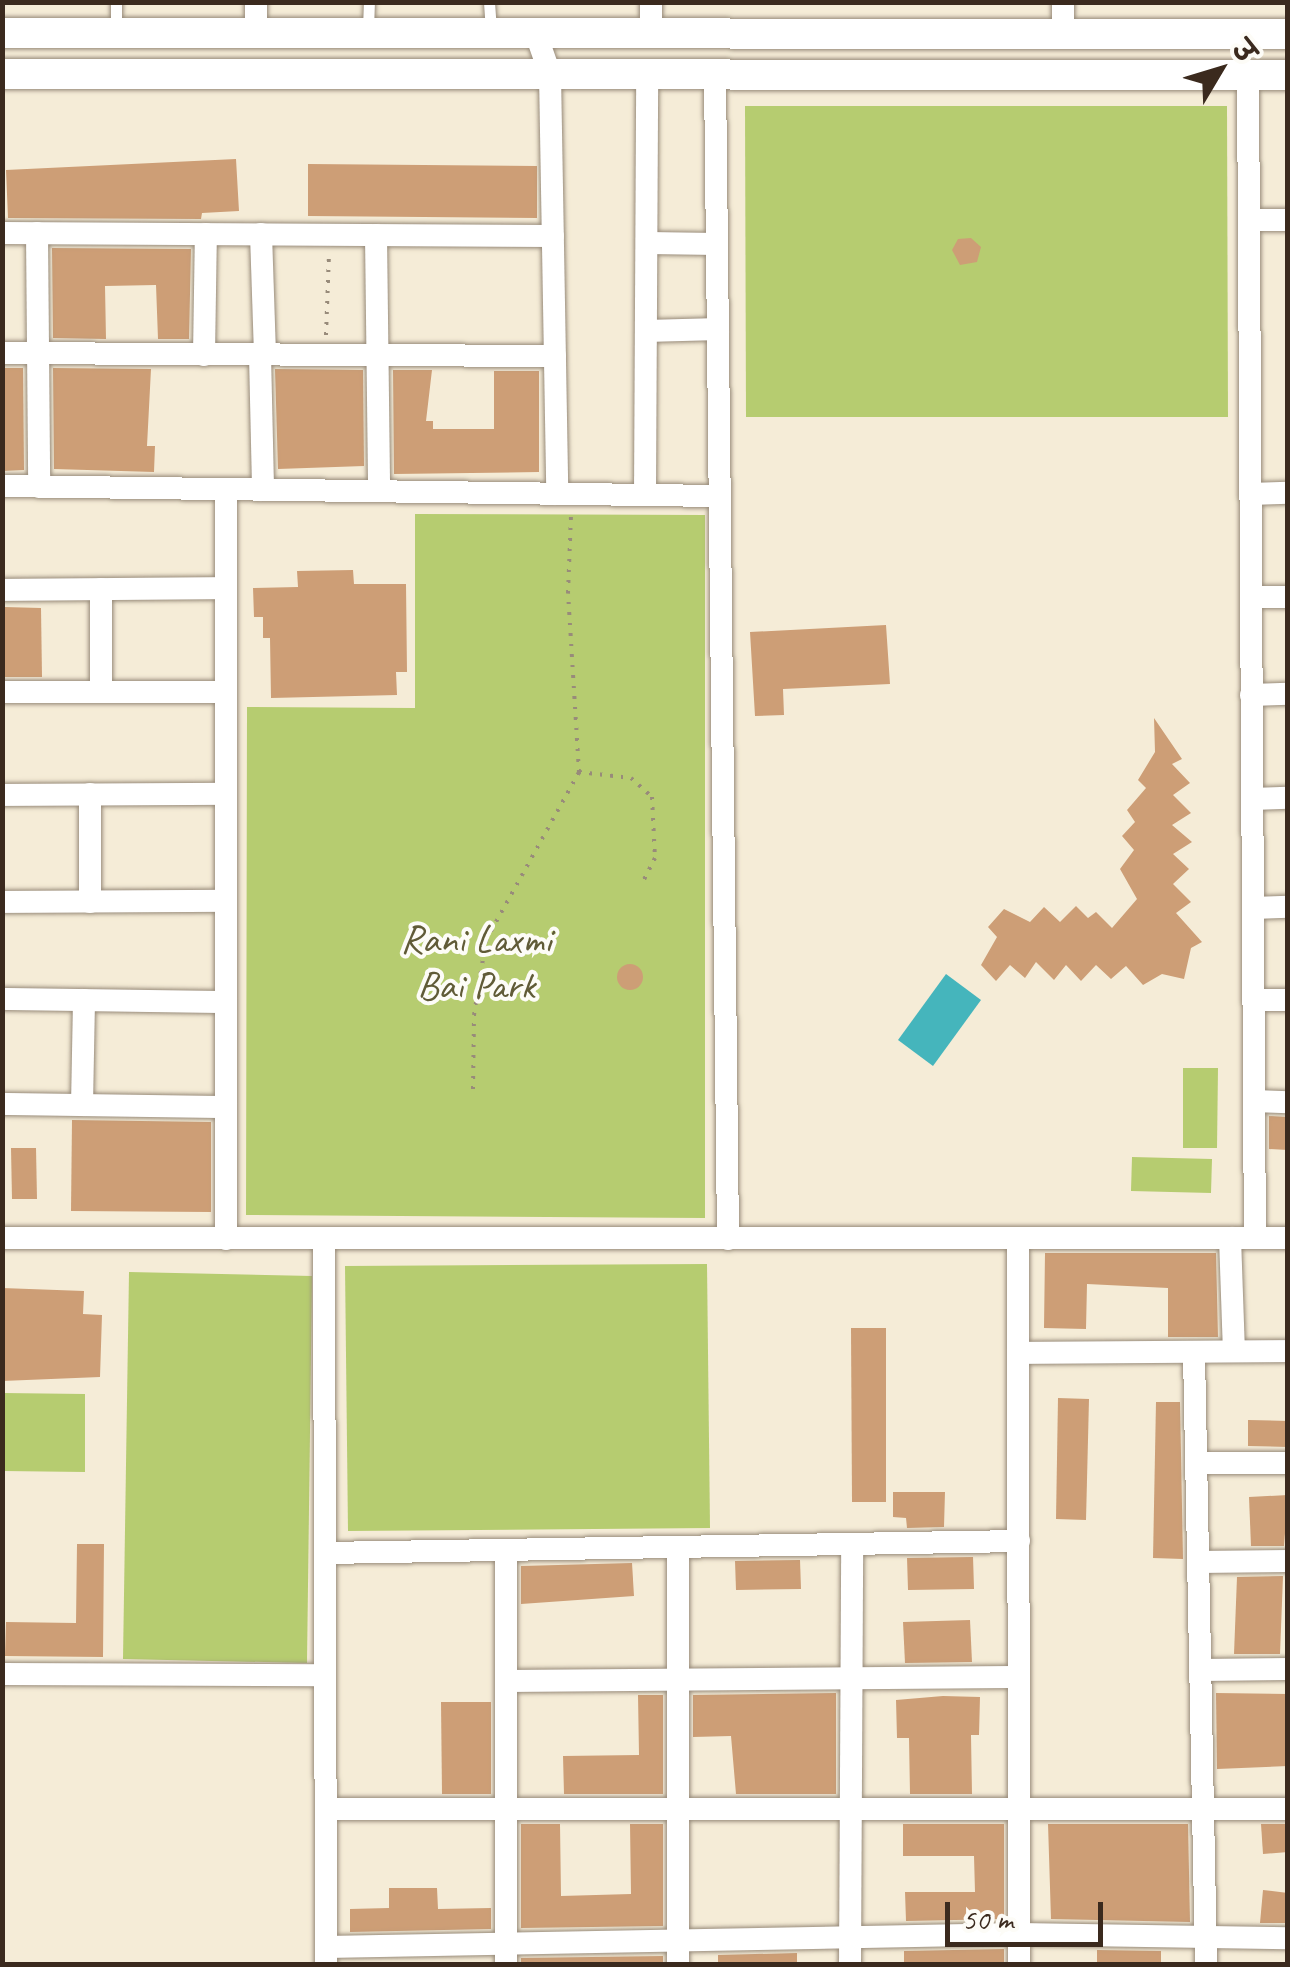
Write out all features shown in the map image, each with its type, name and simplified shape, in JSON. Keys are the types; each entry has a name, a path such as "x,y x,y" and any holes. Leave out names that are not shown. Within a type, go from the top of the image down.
{"street":[{"path":"256,2 256,34"},
{"path":"652,2 652,34"},
{"path":"1063,2 1063,34"},
{"path":"2,33 1288,34"},
{"path":"536,34 550,74 557,494"},
{"path":"2,74 1288,75"},
{"path":"645,495 648,74"},
{"path":"715,74 728,1238"},
{"path":"1248,74 1255,1238"},
{"path":"1248,220 1288,220"},
{"path":"2,233 553,236"},
{"path":"37,233 39,487"},
{"path":"204,354 206,234"},
{"path":"261,234 263,490"},
{"path":"376,235 379,492"},
{"path":"648,243 717,244"},
{"path":"647,331 718,329"},
{"path":"2,353 555,356"},
{"path":"2,486 720,496"},
{"path":"226,490 226,1240"},
{"path":"1250,494 1288,493"},
{"path":"2,590 226,588"},
{"path":"100,692 101,589"},
{"path":"1251,597 1288,597"},
{"path":"2,692 226,692"},
{"path":"1252,695 1288,694"},
{"path":"90,794 90,902"},
{"path":"2,795 226,794"},
{"path":"1252,800 1288,798"},
{"path":"2,902 226,900"},
{"path":"1253,908 1288,907"},
{"path":"2,999 226,1002"},
{"path":"82,1105 84,1000"},
{"path":"1253,1000 1288,1000"},
{"path":"1254,1101 1288,1102"},
{"path":"2,1104 226,1107"},
{"path":"2,1238 1288,1238"},
{"path":"1018,1238 1019,1964"},
{"path":"1230,1238 1234,1350"},
{"path":"324,1239 326,1956 678,1954 850,1936 1019,1934 1206,1953 1288,1938"},
{"path":"1018,1353 1288,1351"},
{"path":"1194,1352 1206,1953"},
{"path":"1196,1463 1288,1462"},
{"path":"325,1553 1019,1541"},
{"path":"850,1964 852,1544"},
{"path":"678,1547 678,1954"},
{"path":"506,1550 506,1955"},
{"path":"1198,1562 1288,1561"},
{"path":"1200,1670 1288,1669"},
{"path":"2,1674 326,1675"},
{"path":"506,1681 1019,1677"},
{"path":"326,1808 1288,1808"}],"lane":[{"path":"116,2 116,34"},
{"path":"368,34 369,2"},
{"path":"489,2 491,34"}],"path":[{"path":"325,355 330,235"},
{"path":"473,1089 474,1015 486,940 579,772 568,593 571,514"},
{"path":"579,772 631,778 652,797 655,858 644,880"}],"green space":[{"path":"745,106 1227,106 1228,417 746,417"},
{"name":"Rani Laxmi Bai Park","path":"415,514 705,515 705,1218 246,1215 247,707 415,708"},
{"path":"1183,1068 1218,1068 1217,1148 1183,1148"},
{"path":"1132,1157 1212,1159 1211,1193 1131,1191"},
{"path":"707,1264 710,1528 348,1531 345,1266"},
{"path":"129,1272 312,1276 307,1663 123,1659"},
{"path":"3,1393 85,1394 85,1472 3,1471"}],"water":[{"path":"946,974 981,1000 933,1066 898,1040"}],"building":[{"path":"236,159 239,211 202,213 201,219 8,218 6,170"},
{"path":"308,164 537,166 537,218 308,216"},
{"path":"971,238 981,247 977,262 960,265 952,250 958,239"},
{"path":"52,248 191,249 189,339 158,339 156,285 105,286 106,339 53,338"},
{"path":"2,368 23,368 24,470 2,471"},
{"path":"53,368 151,369 147,446 155,446 154,472 54,469"},
{"path":"275,369 363,370 364,466 278,469"},
{"path":"393,370 432,370 426,421 433,421 433,429 494,429 494,371 539,371 539,472 394,474"},
{"path":"353,570 354,584 406,584 407,672 396,672 397,695 271,698 270,638 263,638 263,617 254,617 253,588 298,587 297,571"},
{"path":"4,607 41,608 42,677 2,677"},
{"path":"886,625 890,684 783,689 784,715 755,716 750,632"},
{"path":"1154,718 1182,759 1172,764 1190,783 1173,795 1191,813 1172,825 1192,842 1173,854 1189,869 1173,884 1191,902 1176,913 1202,942 1191,948 1184,979 1162,974 1143,985 1126,966 1111,979 1096,965 1081,981 1066,965 1054,980 1036,962 1025,978 1010,965 996,981 981,965 997,937 988,927 1004,909 1030,922 1044,907 1060,922 1076,906 1088,918 1096,912 1112,928 1137,899 1120,869 1134,850 1122,836 1135,822 1127,810 1146,788 1138,780 1155,752"},
{"path":"630,964 639,968 643,977 639,986 630,990 621,986 617,977 621,968"},
{"path":"1269,1116 1288,1117 1288,1150 1269,1149"},
{"path":"72,1120 211,1122 211,1212 71,1211"},
{"path":"11,1148 36,1148 37,1199 12,1199"},
{"path":"1045,1253 1216,1253 1218,1337 1168,1337 1168,1288 1087,1284 1086,1329 1044,1328"},
{"path":"2,1288 84,1291 83,1314 102,1315 100,1377 2,1381"},
{"path":"851,1328 886,1328 886,1502 852,1502"},
{"path":"1058,1398 1089,1399 1086,1520 1056,1519"},
{"path":"1156,1402 1180,1402 1183,1559 1153,1558"},
{"path":"1248,1420 1288,1421 1288,1447 1248,1446"},
{"path":"893,1492 945,1492 944,1527 907,1528 906,1518 893,1517"},
{"path":"1288,1495 1284,1546 1251,1546 1249,1497"},
{"path":"77,1544 104,1544 103,1657 5,1656 6,1622 76,1623"},
{"path":"973,1557 974,1589 908,1590 907,1558"},
{"path":"800,1560 801,1589 736,1590 735,1561"},
{"path":"632,1563 634,1596 521,1604 521,1566"},
{"path":"1283,1576 1280,1654 1234,1654 1237,1577"},
{"path":"970,1620 972,1662 905,1663 903,1622"},
{"path":"836,1693 836,1794 736,1794 731,1736 693,1737 693,1695"},
{"path":"1216,1693 1288,1694 1288,1766 1217,1769"},
{"path":"638,1695 663,1695 663,1794 564,1794 563,1756 639,1755"},
{"path":"980,1697 979,1735 971,1735 972,1794 910,1794 909,1738 897,1738 896,1700"},
{"path":"441,1702 491,1702 491,1794 442,1794"},
{"path":"521,1824 560,1824 561,1896 631,1894 630,1824 663,1824 663,1926 521,1928"},
{"path":"903,1824 1004,1824 1004,1919 906,1921 905,1892 975,1892 974,1856 903,1856"},
{"path":"1048,1824 1188,1824 1190,1922 1051,1919"},
{"path":"1261,1824 1288,1824 1288,1852 1263,1854"},
{"path":"389,1888 437,1888 438,1909 491,1908 491,1929 350,1932 350,1909 389,1908"},
{"path":"1263,1890 1288,1893 1288,1923 1260,1923"},
{"path":"1004,1949 1004,1964 904,1964 904,1951"},
{"path":"1097,1950 1161,1951 1161,1964 1097,1964"},
{"path":"797,1953 797,1964 718,1964 718,1955"},
{"path":"663,1956 663,1963 521,1964 521,1958"}]}
